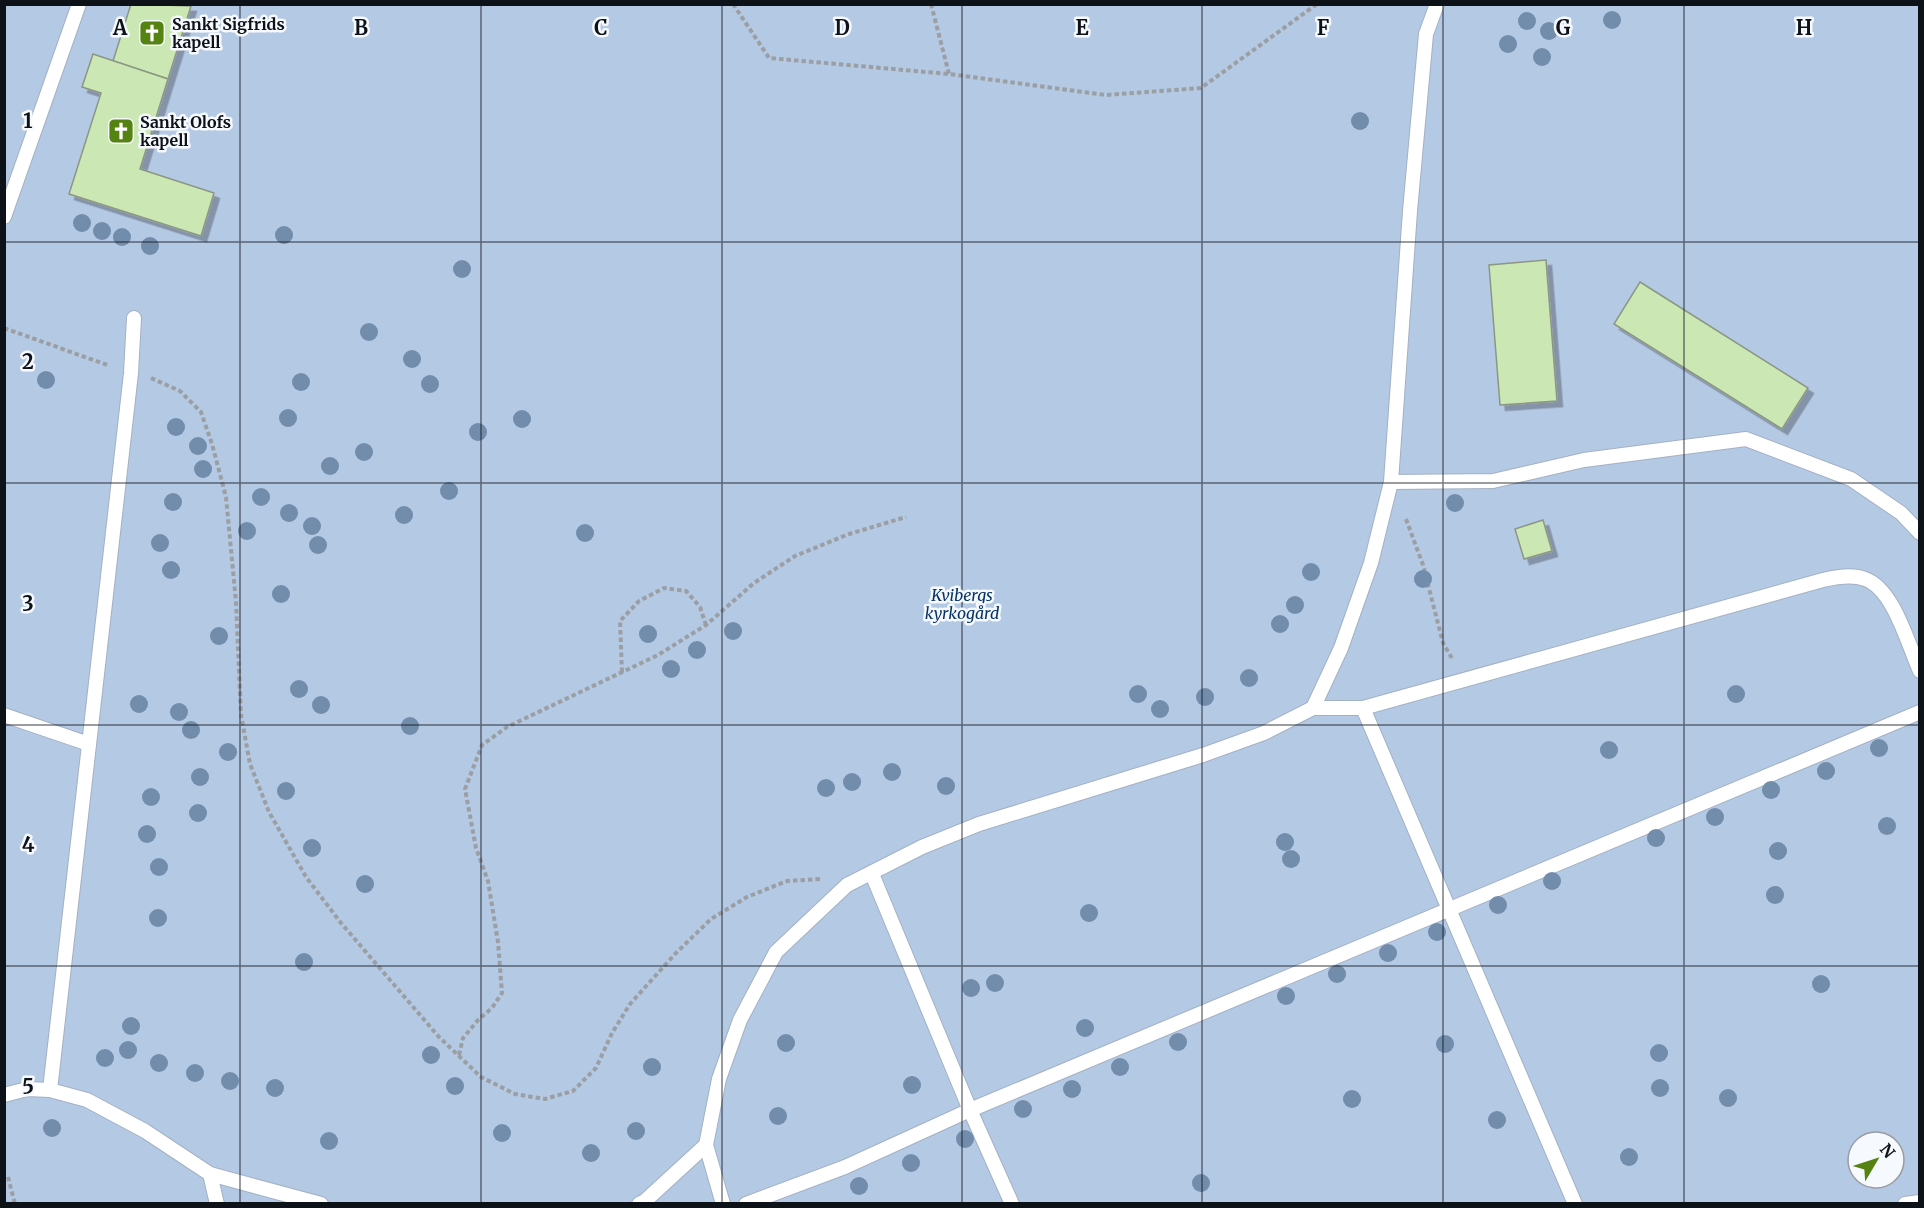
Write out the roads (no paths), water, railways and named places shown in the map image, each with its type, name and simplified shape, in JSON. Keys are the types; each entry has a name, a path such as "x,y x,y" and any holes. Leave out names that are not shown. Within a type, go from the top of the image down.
{"lane":[{"path":"4,217 79,4"},
{"path":"1312,708 1341,648 1356,606 1371,563 1391,482 1410,211 1426,34 1437,4"},
{"path":"50,1090 131,373 134,318"},
{"path":"1391,482 1493,480 1584,460 1746,439 1851,479 1901,513 1920,533"},
{"path":"723,1203 706,1145 719,1079 740,1020 776,952 847,885 922,847 980,824 1203,755 1264,733 1312,708 1363,708 1843,576 1863,578 1874,583 1885,594 1894,609 1920,671"},
{"path":"1363,708 1575,1203"},
{"path":"746,1203 845,1167 970,1110 1920,712"},
{"path":"4,715 89,744"},
{"path":"872,874 970,1110 1012,1203"},
{"path":"4,1095 27,1089 50,1090 87,1100 145,1131 210,1174 321,1203"},
{"path":"639,1203 706,1145"},
{"path":"210,1174 217,1203"},
{"path":"1905,1203 1920,1202"}],"place":[{"name":"Sankt Sigfrids kapell","path":"152,33"},
{"name":"Sankt Olofs kapell","path":"121,131"}],"park label":[{"name":"Kvibergs kyrkogård","path":"962,604"}]}
